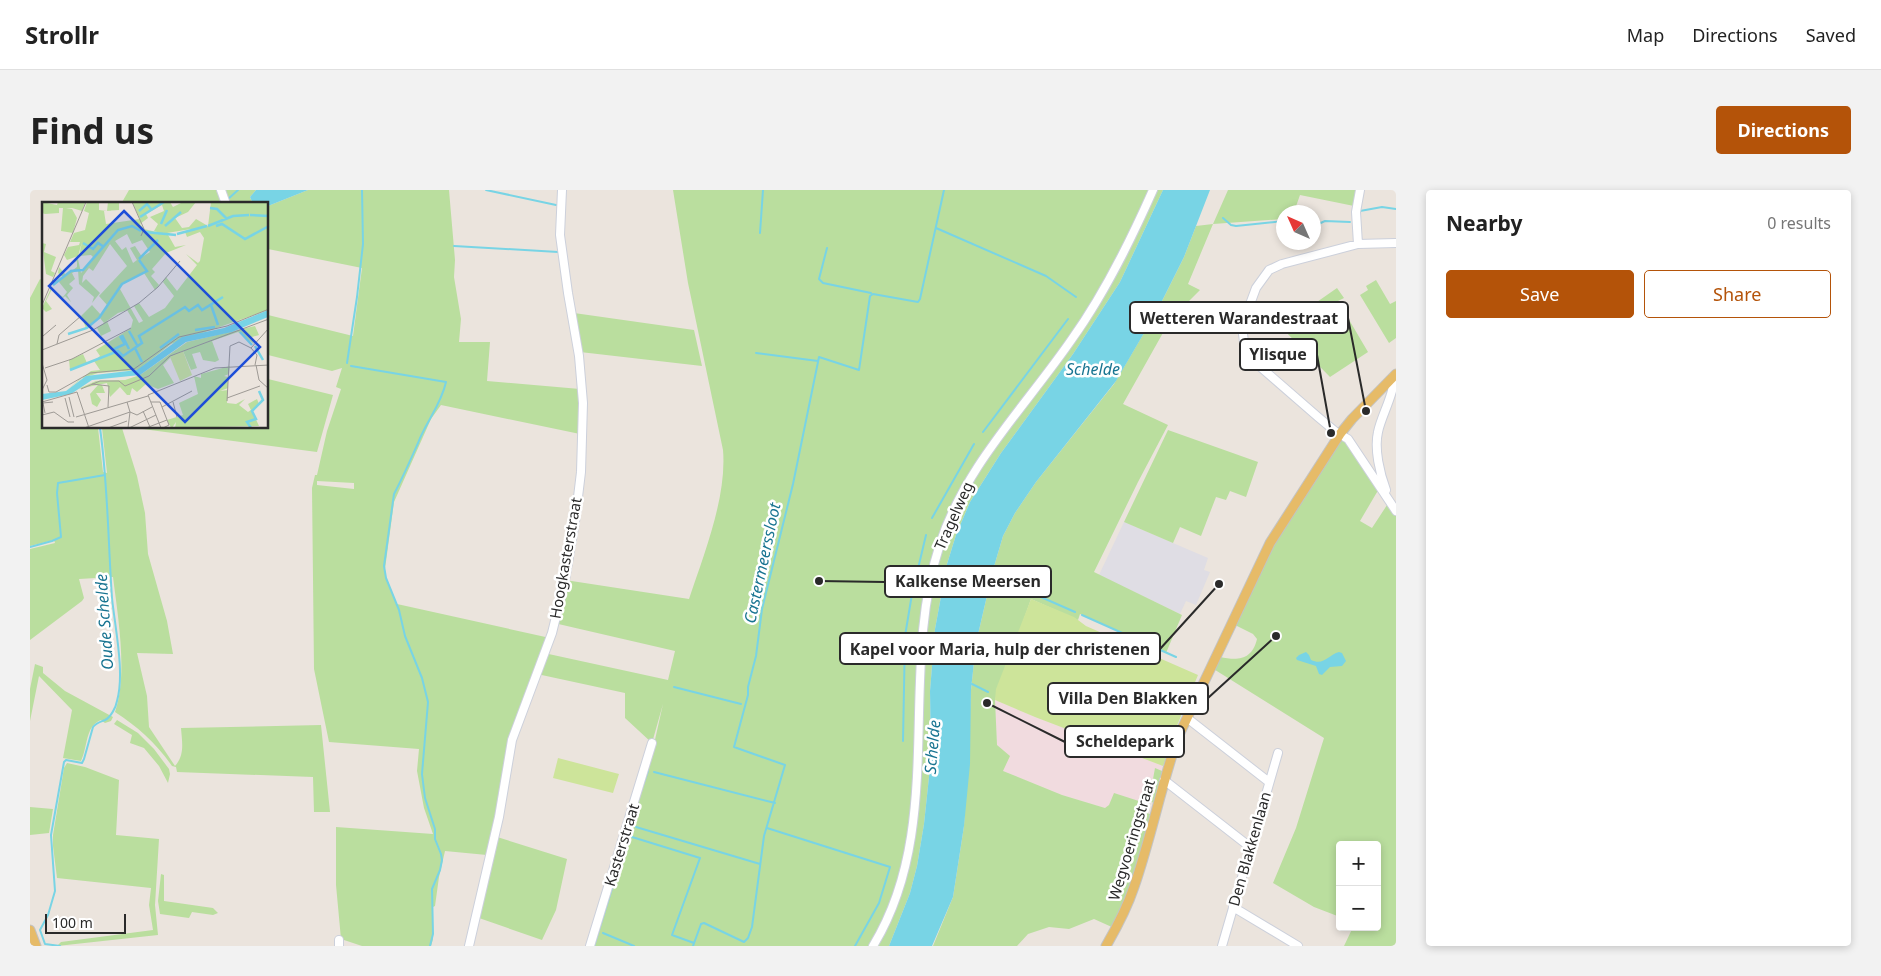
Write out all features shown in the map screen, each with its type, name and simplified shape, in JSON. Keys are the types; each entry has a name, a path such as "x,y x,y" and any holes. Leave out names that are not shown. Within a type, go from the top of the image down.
{"main road":[{"name":"Wegvoeringstraat","path":"1106,946 1123,915 1134,889 1178,737 1270,542 1340,434 1394,375"},
{"path":"30,930 36,946"}],"street":[{"path":"221,190 225,202"},
{"name":"Hoogkasterstraat","path":"469,946 499,817 512,740 552,633 565,580 575,522 581,472 583,403 579,356 560,235 562,190"},
{"name":"Tragelweg","path":"873,946 900,889 911,838 916,779 922,628 929,588 940,545 957,503 976,469 1051,369 1090,312 1123,253 1153,190"},
{"path":"1358,244 1356,212 1360,190"},
{"path":"1394,508 1348,439 1299,401 1250,357 1245,350 1242,326 1256,288 1270,270 1282,264 1358,244 1396,243"},
{"path":"1394,375 1396,390 1384,412 1377,433 1378,454 1384,483 1394,508"},
{"path":"1187,718 1269,782"},
{"name":"Kasterstraat","path":"590,946 652,743"},
{"name":"Den Blakkenlaan","path":"1222,946 1278,752"},
{"path":"1164,780 1250,847"},
{"path":"1233,907 1298,946"}],"shaded area":[{"path":"1124,522 1208,558 1204,570 1210,572 1196,605 1186,601 1180,614 1099,575"},
{"path":"995,700 1163,766 1162,771 1155,768 1149,801 1145,803 1131,799 1105,808 1062,795 1003,771 997,745"}],"green space":[{"path":"129,190 218,190 222,200 215,202 122,202"},
{"path":"222,190 256,190 250,197 252,202 226,202"},
{"path":"308,190 449,190 455,260 454,277 461,319 459,342 490,342 487,381 580,389 580,434 441,405 431,419 394,502 385,569 386,579 397,604 550,638 544,653 668,680 675,651 554,623 565,580 689,599 713,525 721,487 723,450 688,283 673,190 1163,190 1120,282 1073,354 1001,453 970,502 956,535 947,564 935,629 930,691 931,758 924,824 910,893 889,946 594,946 648,771 663,704 652,743 625,718 625,693 537,674 515,729 494,836 567,859 556,910 542,940 479,918 487,855 445,851 435,906 433,907 433,939 431,946 362,946 341,939 336,885 336,827 433,834 424,808 417,771 419,749 329,742 314,669 312,488 315,475 317,475 327,431 341,389 336,387 342,368 332,371 269,355 269,315 353,336 362,268 269,249 269,206","holes":["317,481 354,483 354,489 317,485"]},
{"path":"1228,190 1357,190 1354,206 1300,195 1296,205 1276,205 1276,220 1213,224"},
{"path":"1213,224 1188,284 1200,290 1185,305 1183,321 1173,315 1123,404 1168,425 1094,572 1182,615 1166,653 1080,614 1078,620 1031,599 995,700 997,745 1010,756 1003,771 1062,795 1105,808 1109,805 1114,793 1145,803 1142,812 1150,814 1141,854 1114,928 1094,919 1069,929 1049,927 1028,934 1017,946 933,946 953,897 964,826 971,690 976,643 1003,536 1015,513 1036,482 1114,384 1157,311 1184,257 1196,226"},
{"path":"40,279 42,280 42,429 98,429 103,472 107,473 102,429 122,429 137,476 145,513 148,554 167,621 173,654 137,653 147,696 149,727 175,766 182,753 181,728 321,725 330,812 314,812 313,777 177,772 176,767 172,766 146,736 115,712 121,681 121,646 113,577 79,579 84,598 82,601 30,640 30,549 55,543 54,540 30,546 30,298"},
{"path":"1376,280 1390,304 1396,301 1396,338 1389,343 1360,295 1368,290 1366,286"},
{"path":"1337,288 1344,298 1338,301 1368,352 1330,377 1281,327"},
{"path":"574,313 694,330 702,366 580,352"},
{"path":"269,379 333,395 317,452 143,429 269,429"},
{"path":"1168,430 1258,462 1246,497 1230,491 1226,500 1216,497 1201,536 1180,527 1173,543 1124,522"},
{"path":"1342,437 1380,487 1360,521 1372,528 1389,502 1396,514 1396,946 1344,946 1351,931 1381,931 1381,841 1336,841 1336,915 1314,907 1273,883 1296,828 1324,738 1212,668 1220,657 1238,659 1248,655 1255,646 1257,639 1253,634 1233,624 1273,544"},
{"path":"1031,599 1074,617 1086,626 1198,675 1164,757 1166,759 1163,766 995,700 996,689"},
{"path":"35,664 43,667 43,673 65,691 113,717 111,721 105,723 101,720 92,727 81,761 63,758 72,710 39,676 30,721 30,689"},
{"path":"117,720 138,733 154,749 169,769 168,783 159,766 144,748 130,743 132,735 114,724"},
{"path":"558,758 619,774 613,793 553,778"},
{"path":"67,763 85,767 119,780 116,835 159,839 155,905 158,935 57,946 61,942 153,930 149,905 151,888 57,878 53,835 64,768"},
{"path":"1155,768 1162,771 1154,803 1149,801"},
{"path":"30,807 53,809 49,833 30,835"},
{"path":"161,874 164,875 164,901 213,908 218,913 213,915 192,912 189,918 160,914 158,901"}],"water":[{"path":"256,190 308,190 269,206 269,202 252,202 250,197"},
{"name":"Schelde","path":"1163,190 1210,190 1184,257 1157,311 1116,381 1036,482 1015,513 1003,536 976,643 971,690 970,764 964,826 953,897 932,946 889,946 910,893 924,824 931,758 930,691 935,629 947,564 956,535 970,502 1001,453 1073,354 1120,282"},
{"path":"1306,652 1311,660 1315,662 1323,661 1339,652 1342,653 1346,661 1342,666 1330,667 1322,675 1319,674 1316,666 1297,660 1296,658 1299,655"}],"waterway":[{"name":"Oude Schelde","path":"227,200 238,190"},
{"path":"347,363 363,244 362,190"},
{"path":"486,190 556,205"},
{"path":"760,233 763,190"},
{"name":"Castermeerssloot","path":"693,946 701,924 704,923 744,942 748,938 752,927 764,836 785,765 734,747 748,695 748,687 756,656 762,609 793,484 819,357 859,370 870,296 873,294 918,302 944,190"},
{"path":"1360,211 1382,207 1396,209"},
{"path":"1223,218 1231,225 1236,226 1276,222"},
{"path":"1321,223 1325,221 1350,222"},
{"path":"936,228 1046,276 1076,297"},
{"path":"454,246 558,252"},
{"path":"827,248 819,279 823,283 871,293"},
{"path":"983,432 1068,319"},
{"path":"756,353 818,361"},
{"path":"351,366 446,382 441,398 421,435 394,494 384,566 386,578 399,610 405,636 422,678 428,702 422,774 425,798 442,860 432,889 433,934 430,946"},
{"name":"Oude Schelde","path":"60,946 45,944 40,930 48,915 55,891 51,835 64,762 66,760 82,763 93,727 107,719 111,714 119,690 120,664 112,598 106,491 100,429"},
{"path":"932,518 974,444"},
{"path":"30,547 61,537 57,493 58,483 105,475"},
{"path":"903,741 905,636 912,594 926,535"},
{"path":"991,576 1026,591"},
{"path":"1034,594 1075,612"},
{"path":"1082,615 1176,657"},
{"path":"972,684 988,692"},
{"path":"674,687 741,704"},
{"path":"638,800 648,771"},
{"path":"654,772 775,803"},
{"path":"630,829 636,809"},
{"path":"636,827 760,864"},
{"path":"767,828 890,867 879,903 855,946"},
{"path":"594,946 629,834"},
{"path":"632,837 700,858 672,935 694,943"},
{"path":"603,933 634,946"}],"place":[{"name":"Wetteren Warandestraat","path":"1366,411"},
{"name":"Ylisque","path":"1331,433"},
{"name":"Kalkense Meersen","path":"819,581"},
{"name":"Kapel voor Maria, hulp der christenen","path":"1219,584"},
{"name":"Villa Den Blakken","path":"1276,636"},
{"name":"Scheldepark","path":"987,703"}]}
